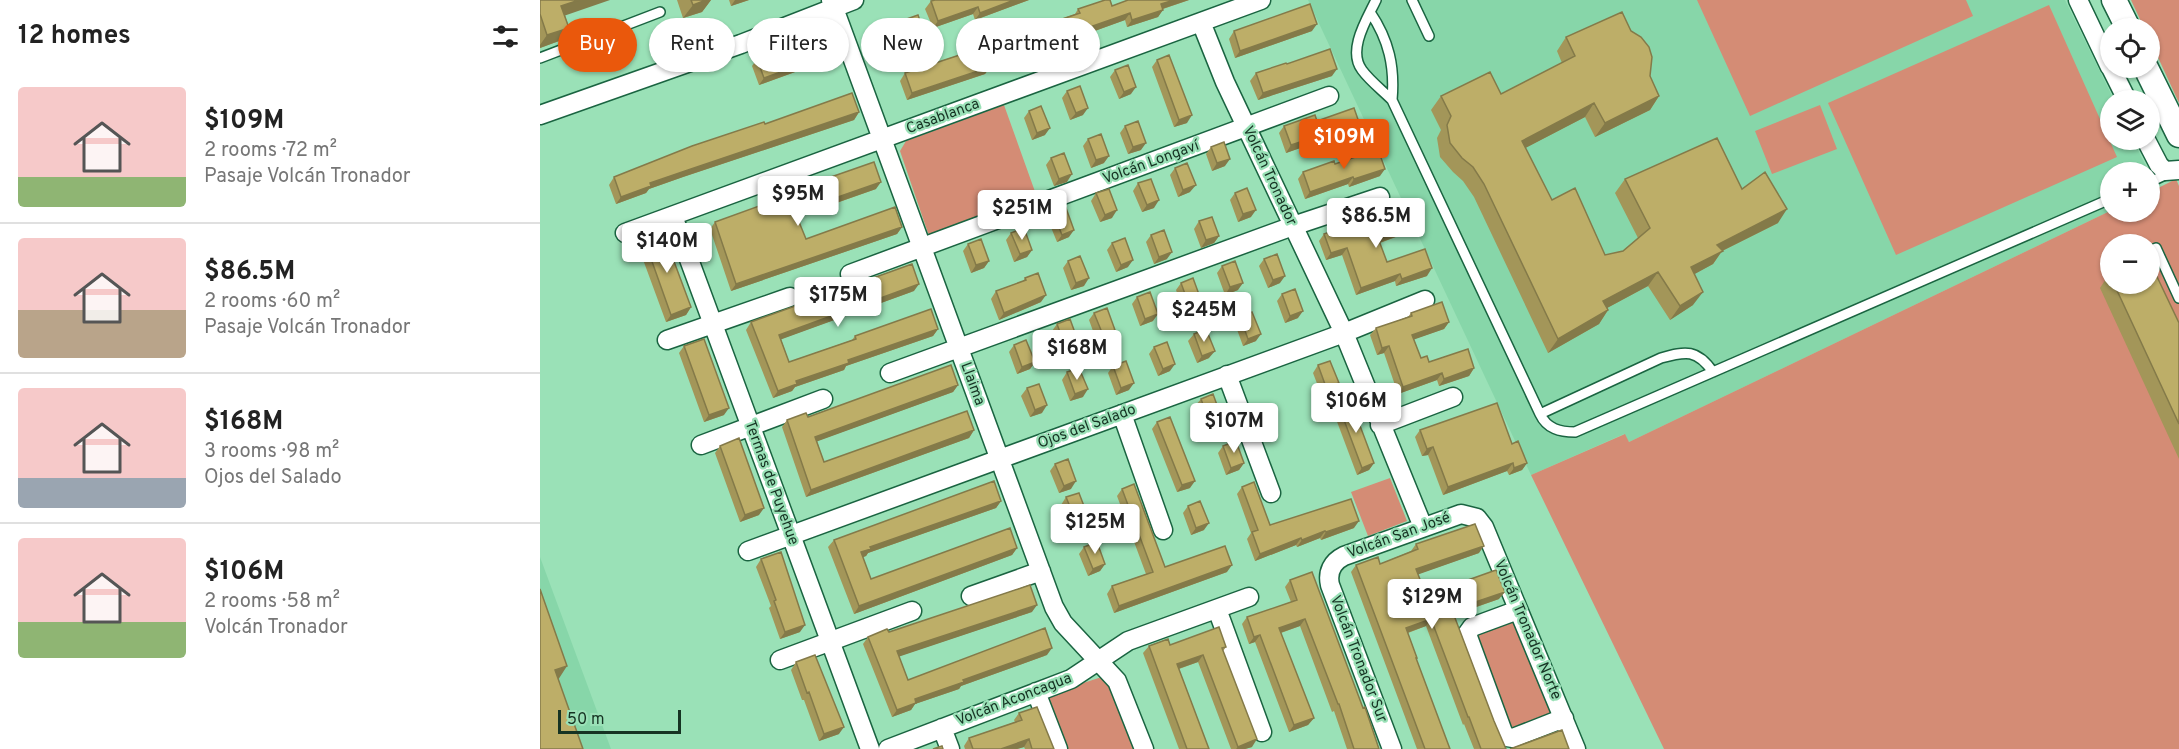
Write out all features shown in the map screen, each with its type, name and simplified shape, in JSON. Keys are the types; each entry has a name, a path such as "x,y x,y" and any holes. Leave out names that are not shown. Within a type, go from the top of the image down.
{"main road":[{"path":"2114,0 2123,18"},
{"path":"2151,78 2179,135"}],"street":[{"path":"540,115 741,44 832,4 854,0"},
{"name":"Casablanca","path":"625,233 1261,0"},
{"path":"2078,0 2100,45"},
{"name":"Llaima","path":"832,4 1058,616 1117,681 1144,749"},
{"name":"Volcán Tronador","path":"1202,22 1218,67 1344,333 1423,527"},
{"name":"Volcán Longaví","path":"850,274 1329,96"},
{"path":"2151,150 2165,171 2176,171"},
{"path":"890,373 1293,226 1380,197"},
{"name":"Termas de Puyehue","path":"673,216 870,749"},
{"path":"667,340 790,297"},
{"name":"Ojos del Salado","path":"748,551 1344,333 1425,300"},
{"path":"1227,375 1270,493"},
{"path":"1380,425 1453,397"},
{"path":"701,445 823,399"},
{"path":"1122,414 1164,530"},
{"name":"Volcán San José","path":"1331,568 1344,556 1461,514 1472,515"},
{"name":"Volcán Tronador Norte","path":"1472,515 1484,528 1576,749"},
{"name":"Volcán Tronador Sur","path":"1331,568 1330,585 1392,749"},
{"path":"971,596 1041,571"},
{"name":"Volcán Aconcagua","path":"888,749 1071,679 1128,641 1249,597"},
{"path":"1217,609 1262,732"},
{"path":"1518,610 1473,627 1467,634 1503,732 1507,737 1513,738 1564,718"},
{"path":"780,660 912,611"},
{"path":"1036,692 1058,749"},
{"name":"Volcán Aconcagua","path":"942,728 950,749"}],"lane":[{"path":"1376,0 1360,35 1356,52 1360,69 1392,100 1540,414 1543,420 1555,430 1575,432 2100,203"},
{"path":"1412,0 1429,36"},
{"path":"540,58 660,12"},
{"path":"1370,12 1381,29 1391,56 1394,80 1392,100"},
{"path":"2160,178 2176,171"},
{"path":"2160,257 2179,298"},
{"path":"1540,414 1660,358 1674,354 1688,352 1696,355 1713,372"}],"shaded area":[{"path":"1308,0 2065,0 2100,71 2100,78 2103,78 2109,90 2100,90 2100,150 2138,150 2144,162 2100,162 2100,216 1629,442 1624,434 1531,475"},
{"path":"1697,0 1966,0 1973,16 1750,116"},
{"path":"2131,0 2179,0 2179,103 2160,62 2160,18 2139,18"},
{"path":"2049,5 2100,119 2100,150 2114,150 2117,157 2100,162 2100,165 1896,255 1828,103"},
{"path":"1004,105 1038,200 934,239 928,233 900,151 906,141"},
{"path":"1820,105 1837,149 1772,174 1755,131"},
{"path":"2176,179 2179,186 2179,749 1664,749 1531,475 1625,434 1629,442 2100,216 2100,222 2160,222 2160,187"},
{"path":"1390,478 1407,521 1368,536 1351,492"},
{"path":"540,557 611,749 540,749"},
{"path":"1513,618 1552,717 1511,732 1473,633"},
{"path":"1108,675 1135,749 1064,749 1043,696"}],"building":[{"path":"540,0 579,0 561,6 565,18 558,18 558,32 547,35 540,14"},
{"path":"691,0 706,0 693,5"},
{"path":"1014,0 980,13 978,7 944,19 937,18 931,1"},
{"path":"1105,0 1110,0 1112,6 1128,0 1174,0 1161,4 1163,10 1132,20 1130,13 1100,23 1100,18 1065,18 1080,13 1078,9"},
{"path":"1310,4 1317,24 1240,51 1234,31"},
{"path":"1622,12 1631,31 1641,37 1649,47 1652,57 1650,76 1659,96 1605,123 1594,103 1522,141 1552,200 1575,188 1605,255 1623,251 1650,228 1625,179 1717,138 1742,189 1765,172 1787,209 1717,245 1723,251 1691,267 1703,292 1680,306 1658,272 1603,301 1608,310 1558,339 1484,184 1473,167 1450,143 1447,125 1451,116 1441,96 1490,72 1501,94 1575,56 1566,37"},
{"path":"1330,49 1337,69 1263,93 1256,73"},
{"path":"1169,55 1192,115 1179,120 1157,60"},
{"path":"956,56 956,72 975,72 912,93 905,73 944,72 944,60"},
{"path":"1128,65 1136,87 1124,92 1115,70"},
{"path":"762,72 781,72 764,78"},
{"path":"1080,86 1088,108 1076,113 1067,91"},
{"path":"852,93 859,112 650,183 651,186 621,197 614,177 692,146 764,122 765,124"},
{"path":"1041,106 1050,128 1037,133 1029,111"},
{"path":"1354,108 1361,128 1330,138 1328,133 1291,145 1284,126 1315,115 1317,121"},
{"path":"1138,121 1146,143 1133,147 1125,126"},
{"path":"1101,134 1109,156 1096,160 1088,139"},
{"path":"1224,142 1230,159 1217,163 1211,147"},
{"path":"1378,149 1385,169 1310,192 1303,172"},
{"path":"1064,153 1072,174 1059,179 1051,158"},
{"path":"874,162 881,182 795,212 806,239 895,207 902,227 736,284 715,222"},
{"path":"1187,163 1196,185 1183,190 1175,168"},
{"path":"1151,179 1159,200 1147,205 1138,183"},
{"path":"1247,188 1256,210 1243,214 1235,193"},
{"path":"1109,189 1117,210 1105,215 1096,193"},
{"path":"1066,208 1074,230 1062,235 1053,213"},
{"path":"1399,208 1406,228 1378,238 1387,262 1425,249 1432,268 1402,279 1400,274 1361,288 1347,248 1331,253 1324,234"},
{"path":"1212,217 1219,236 1206,240 1199,221"},
{"path":"1024,228 1032,250 1020,254 1011,233"},
{"path":"1164,230 1172,252 1159,257 1151,235"},
{"path":"663,232 691,307 671,315 644,239"},
{"path":"1125,238 1133,260 1121,265 1112,243"},
{"path":"981,239 989,261 976,265 968,244"},
{"path":"1277,254 1285,276 1273,280 1264,259"},
{"path":"1080,256 1089,278 1076,283 1068,261"},
{"path":"1235,261 1243,283 1230,287 1222,266"},
{"path":"912,264 919,284 779,335 789,362 856,339 855,336 931,309 938,329 848,360 849,363 796,381 797,384 778,391 751,322"},
{"path":"1038,273 1046,295 1004,313 996,291"},
{"path":"1193,278 1201,300 1189,305 1181,283"},
{"path":"2160,283 2179,323 2179,424 2119,294 2160,294"},
{"path":"1295,289 1303,311 1290,316 1282,294"},
{"path":"1150,292 1158,314 1145,319 1137,297"},
{"path":"1442,302 1449,322 1412,335 1421,358 1427,356 1429,362 1468,349 1474,368 1444,379 1442,373 1403,387 1389,346 1382,348 1376,328 1412,316 1411,313"},
{"path":"1107,308 1115,330 1103,335 1094,313"},
{"path":"1252,312 1261,334 1248,339 1240,317"},
{"path":"1070,319 1078,341 1065,346 1057,324"},
{"path":"1206,329 1215,351 1202,356 1194,334"},
{"path":"704,339 729,408 709,415 684,346"},
{"path":"1026,340 1035,362 1022,367 1014,345"},
{"path":"1167,342 1175,364 1163,369 1154,347"},
{"path":"1126,361 1134,383 1121,388 1113,366"},
{"path":"1330,361 1339,383 1326,387 1318,365"},
{"path":"951,365 958,385 815,437 824,462 967,411 974,430 811,490 787,420 806,413 808,417"},
{"path":"1079,368 1088,389 1075,394 1067,372"},
{"path":"1039,384 1047,405 1035,410 1027,388"},
{"path":"1213,394 1221,416 1209,421 1201,399"},
{"path":"1350,399 1374,463 1362,468 1338,404"},
{"path":"1497,403 1512,444 1518,441 1527,463 1514,468 1513,463 1448,487 1433,447 1427,449 1420,430"},
{"path":"1170,417 1195,481 1182,485 1157,422"},
{"path":"739,438 764,508 745,515 720,446"},
{"path":"1236,441 1244,463 1231,468 1223,446"},
{"path":"1068,459 1076,481 1064,486 1055,464"},
{"path":"994,481 1001,501 861,552 871,579 1010,528 1017,548 859,606 834,540"},
{"path":"1254,482 1270,525 1351,499 1359,521 1302,540 1301,538 1260,554 1252,532 1258,530 1242,487"},
{"path":"1134,484 1165,567 1225,546 1232,565 1119,606 1112,586 1153,572 1122,489"},
{"path":"1079,493 1087,514 1075,519 1066,497"},
{"path":"1200,501 1209,523 1196,528 1188,506"},
{"path":"1475,524 1484,546 1416,569 1426,595 1496,570 1505,592 1452,610 1506,749 1481,749 1431,619 1406,628 1450,749 1425,749 1356,565 1378,557 1380,564 1418,549 1416,544"},
{"path":"1097,542 1105,564 1093,569 1084,547"},
{"path":"781,552 805,625 785,632 761,559"},
{"path":"1312,572 1379,749 1354,749 1339,704 1305,619 1279,628 1314,718 1294,725 1260,635 1254,637 1247,617 1297,600 1290,580"},
{"path":"1030,585 1037,605 897,651 908,680 1045,628 1052,648 915,699 916,703 897,710 868,637 887,629 889,632"},
{"path":"540,589 567,666 555,670 583,749 540,749"},
{"path":"1219,627 1226,647 1222,648 1257,739 1238,747 1203,655 1177,664 1209,749 1187,749 1149,646 1168,639 1170,645"},
{"path":"815,655 844,727 824,734 796,662"},
{"path":"1037,707 1054,749 1032,749 1029,739 1001,749 973,749 969,738 1022,720 1019,713"},
{"path":"1562,730 1569,749 1510,749"}]}
